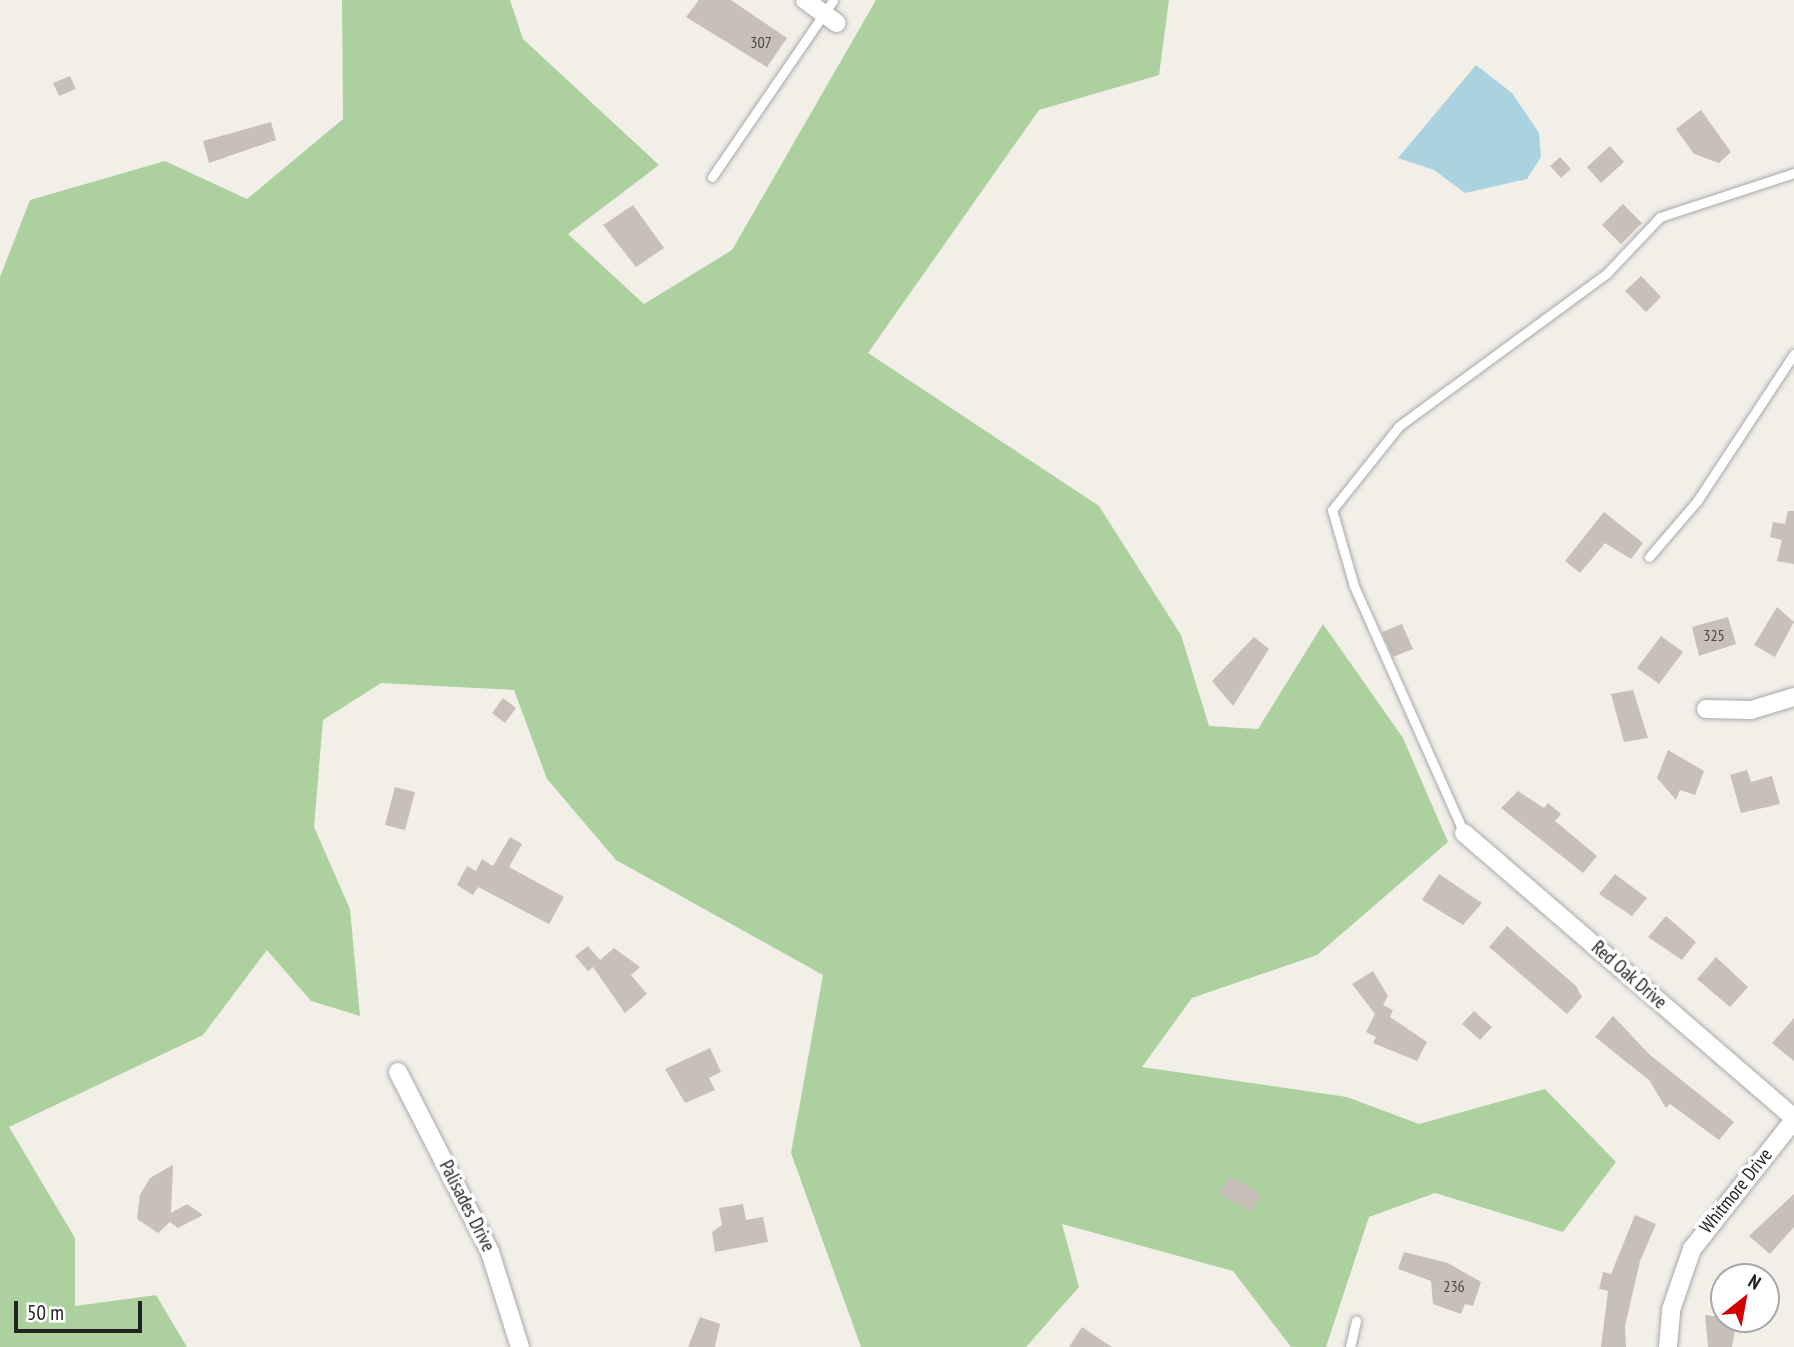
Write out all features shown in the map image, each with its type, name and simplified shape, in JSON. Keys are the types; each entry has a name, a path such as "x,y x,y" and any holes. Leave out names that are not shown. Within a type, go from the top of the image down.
{"street":[{"path":"805,0 831,12"},
{"path":"1706,709 1751,710 1794,697"},
{"name":"Red Oak Drive","path":"1464,833 1794,1119"},
{"name":"Palisades Drive","path":"398,1072 503,1280 520,1347"},
{"name":"Whitmore Drive","path":"1668,1347 1671,1310 1692,1249 1794,1119"}],"lane":[{"path":"712,177 831,12"},
{"path":"1464,833 1354,586 1332,510 1399,426 1607,273 1660,216 1794,173"},
{"path":"1649,557 1697,501 1794,354"},
{"path":"1350,1347 1356,1321"}],"green space":[{"path":"342,0 510,0 523,39 659,165 568,234 644,304 732,250 876,0 1169,0 1159,75 1039,110 868,353 1099,506 1181,635 1209,726 1258,729 1323,624 1403,738 1448,842 1317,955 1192,998 1142,1067 1347,1097 1419,1124 1545,1089 1616,1162 1563,1232 1435,1193 1369,1217 1326,1347 1291,1347 1233,1271 1062,1224 1079,1287 1026,1347 861,1347 791,1153 823,975 616,860 547,779 514,690 381,683 323,720 314,827 350,909 360,1016 311,1001 267,950 203,1035 9,1127 75,1238 75,1306 156,1295 187,1347 0,1347 0,277 30,200 165,161 247,199 343,119"}],"water":[{"path":"1476,65 1512,93 1539,133 1541,157 1527,179 1465,193 1434,170 1398,158"}],"building":[{"path":"699,0 731,0 787,38 767,67 686,17"},
{"path":"70,76 76,89 59,96 53,83"},
{"path":"1701,110 1731,152 1719,163 1694,154 1676,129"},
{"path":"271,122 276,140 209,163 203,141"},
{"path":"1610,146 1624,162 1601,183 1587,167"},
{"path":"1560,157 1571,169 1561,178 1550,166"},
{"path":"1623,204 1642,223 1621,244 1602,225"},
{"path":"633,205 664,248 636,267 603,225"},
{"path":"1641,276 1661,297 1646,312 1625,291"},
{"path":"1788,511 1794,511 1794,564 1777,561 1782,540 1770,537 1773,522 1785,524"},
{"path":"1604,512 1643,543 1631,559 1605,543 1580,573 1565,561"},
{"path":"1777,607 1794,622 1775,657 1754,645"},
{"path":"1728,617 1736,644 1699,656 1692,627"},
{"path":"1402,624 1413,649 1393,657 1382,632"},
{"path":"1661,636 1683,652 1659,684 1637,668"},
{"path":"1254,637 1269,649 1233,706 1212,681"},
{"path":"1633,690 1648,738 1624,742 1611,694"},
{"path":"503,698 516,708 505,723 492,713"},
{"path":"1668,750 1704,771 1695,795 1680,790 1676,800 1657,778"},
{"path":"1747,770 1751,782 1772,776 1780,804 1741,813 1730,775"},
{"path":"395,787 415,792 405,830 385,825"},
{"path":"1518,791 1544,808 1548,803 1561,814 1555,821 1597,856 1583,873 1501,808"},
{"path":"510,837 522,844 509,867 564,897 549,924 478,887 473,895 457,885 467,866 476,871 482,859 493,866"},
{"path":"1439,874 1482,903 1463,925 1422,900"},
{"path":"1615,874 1647,898 1632,916 1599,894"},
{"path":"1666,916 1696,942 1682,960 1648,937"},
{"path":"1507,926 1576,986 1582,997 1567,1014 1489,947"},
{"path":"588,946 600,960 614,948 640,967 631,975 647,994 625,1013 593,967 588,971 575,956"},
{"path":"1716,957 1748,987 1730,1007 1697,979"},
{"path":"1373,971 1388,996 1383,1005 1393,1010 1390,1017 1427,1042 1417,1061 1373,1043 1376,1037 1366,1032 1375,1014 1352,984"},
{"path":"1474,1011 1492,1027 1480,1040 1462,1024"},
{"path":"1613,1016 1650,1055 1734,1122 1719,1140 1670,1104 1666,1108 1649,1080 1595,1037"},
{"path":"1794,1018 1794,1061 1772,1043"},
{"path":"710,1048 721,1072 709,1078 715,1090 685,1103 665,1069"},
{"path":"173,1165 171,1213 187,1204 203,1215 178,1228 170,1222 158,1233 137,1219 140,1195 150,1178"},
{"path":"1230,1176 1261,1194 1251,1212 1219,1194"},
{"path":"1794,1194 1794,1227 1770,1254 1749,1236"},
{"path":"743,1204 746,1220 763,1217 768,1242 715,1252 712,1232 722,1225 719,1208"},
{"path":"1635,1215 1656,1224 1640,1261 1625,1326 1626,1347 1601,1347 1608,1291 1599,1289 1603,1272 1611,1274"},
{"path":"1404,1252 1448,1263 1481,1282 1473,1306 1465,1304 1461,1314 1433,1304 1431,1281 1398,1269"},
{"path":"1705,1315 1710,1316 1710,1333 1734,1333 1732,1347 1708,1347"},
{"path":"700,1317 720,1324 715,1347 688,1347"},
{"path":"1082,1327 1112,1347 1069,1347"}]}
